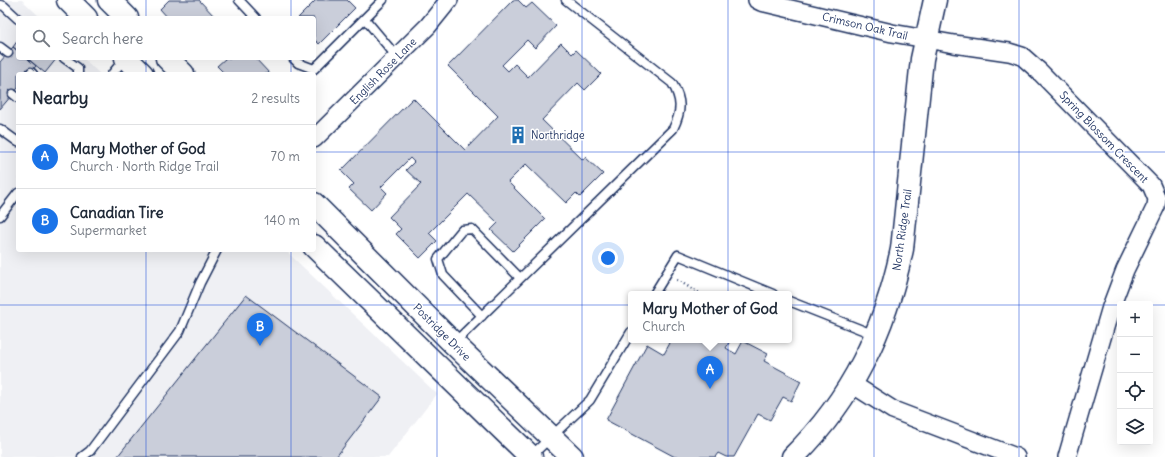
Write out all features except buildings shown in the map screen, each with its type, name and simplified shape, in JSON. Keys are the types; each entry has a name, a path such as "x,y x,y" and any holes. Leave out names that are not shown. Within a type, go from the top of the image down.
{"street":[{"path":"68,0 84,16"},
{"path":"109,0 125,16"},
{"name":"English Rose Lane","path":"316,137 428,26 449,0"},
{"name":"Crimson Oak Trail","path":"757,0 884,31 927,39"},
{"name":"North Ridge Trail","path":"793,457 808,442 842,400 852,384 865,358 886,308 896,276 902,249 922,59 935,0"},
{"name":"Spring Blossom Crescent","path":"927,39 1009,52 1027,60 1146,180 1155,192 1157,199 1156,206 1125,270 1111,307 1067,457"},
{"path":"127,60 140,72"},
{"path":"169,60 181,72"},
{"name":"Postridge Drive","path":"316,206 453,343 572,457"},
{"path":"316,248 530,457"},
{"path":"852,384 893,410 1016,457"}],"lane":[{"path":"239,0 254,16"},
{"path":"295,60 298,63 314,69 383,0"},
{"path":"453,343 673,129 679,118 680,106 678,93 672,83 566,0"},
{"path":"0,5 4,6 16,17"},
{"path":"365,19 397,57"},
{"path":"0,47 8,52"},
{"path":"67,60 78,68 78,72"},
{"path":"114,72 123,60"},
{"path":"0,129 16,141"},
{"path":"0,216 16,196"},
{"path":"482,316 443,275 438,259 462,230 472,229 520,278"},
{"path":"82,457 90,451 180,331 200,283 216,252"},
{"path":"656,291 678,255 766,291"},
{"path":"792,302 875,335"},
{"path":"530,457 590,400 628,337"}],"path":[{"path":"666,274 697,291"}],"shaded area":[{"path":"0,0 22,0 39,16 16,16 16,60 85,60 98,72 16,72 16,252 287,252 437,394 388,457 0,457"}],"place":[{"name":"Northridge","path":"518,135"},
{"name":"Canadian Tire","path":"260,346"},
{"name":"Mary Mother of God","path":"710,389"}]}
